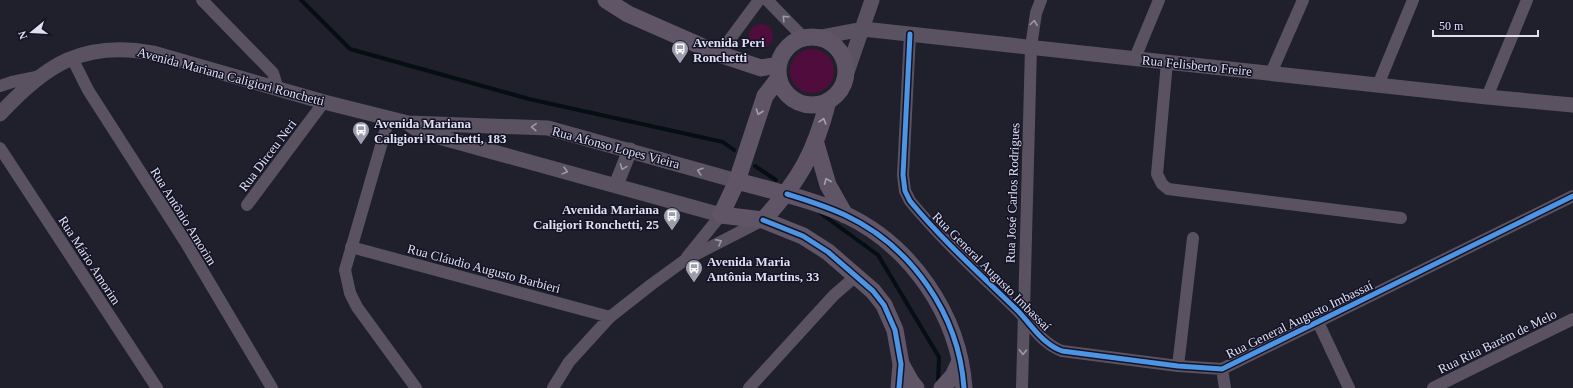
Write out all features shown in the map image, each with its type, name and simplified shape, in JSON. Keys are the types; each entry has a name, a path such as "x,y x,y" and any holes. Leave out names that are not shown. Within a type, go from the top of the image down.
{"main road":[{"path":"606,0 628,14 719,54 778,72"},
{"path":"778,72 783,90 792,99 804,104 816,105 828,101 837,94 843,85 846,75 845,63 840,52 832,43 821,37 803,37 791,43 782,53 778,72 765,96 737,181 721,215 763,220 802,236 828,252 873,291 884,305 895,330 901,364 899,388"},
{"path":"763,220 787,194 816,144 828,101"},
{"path":"816,144 828,185 845,215"},
{"name":"Rua Afonso Lopes Vieira","path":"737,181 787,194 845,215 903,254 920,273 936,298 953,335 960,361 964,388"},
{"path":"942,388 953,376 960,361"},
{"path":"901,364 916,388"}],"street":[{"path":"202,0 273,73 278,89"},
{"path":"719,54 759,0"},
{"path":"767,0 803,37"},
{"path":"846,75 872,0"},
{"name":"Rua José Carlos Rodrigues","path":"1022,388 1031,47 1036,13 1041,0"},
{"path":"1135,58 1159,0"},
{"path":"1271,73 1303,0"},
{"path":"1378,85 1413,0"},
{"path":"1487,97 1527,0"},
{"name":"Rua Felisberto Freire","path":"821,37 863,29 1573,105"},
{"name":"Rua General Augusto Imbassaí","path":"910,34 903,152 905,191 919,213 1023,316 1048,344 1062,351 1178,366 1222,369 1573,196"},
{"name":"Avenida Mariana Caligiori Ronchetti","path":"0,114 16,96 54,66 88,53 111,49 130,49 153,53 324,102 408,123"},
{"name":"Rua Antônio Amorim","path":"72,58 88,90 186,243 272,388"},
{"path":"1167,62 1157,174 1162,184 1168,189 1401,218"},
{"path":"0,86 41,76"},
{"name":"Rua Dirceu Neri","path":"247,205 324,102"},
{"path":"389,118 345,270 350,293 357,307 416,388"},
{"path":"408,123 421,132 721,215 685,260"},
{"name":"Rua Afonso Lopes Vieira","path":"408,123 548,128 737,181"},
{"name":"Rua Mário Amorim","path":"0,148 157,388"},
{"path":"616,185 630,150"},
{"path":"553,388 569,362 610,317 685,260 763,220"},
{"path":"1178,366 1193,238"},
{"name":"Rua Cláudio Augusto Barbieri","path":"351,247 610,317"},
{"path":"749,388 834,295 856,276"},
{"name":"Rua Rita Barém de Melo","path":"1433,388 1573,319"},
{"path":"1318,322 1349,388"},
{"path":"1222,369 1225,388"}],"shaded area":[{"path":"761,24 769,28 773,36 769,44 761,48 753,44 749,36 753,28"},
{"path":"812,49 824,53 830,59 834,71 830,83 824,89 812,93 800,89 794,83 790,71 794,59 800,53"}],"waterway":[{"path":"301,0 350,49 529,99 723,142 734,150"},
{"path":"755,166 776,180"},
{"path":"819,212 878,255 939,357 938,384"}],"cycle path":[{"path":"910,34 903,175 905,191 910,201 948,243 1017,310 1048,344 1062,351 1178,366 1222,369 1573,196"},
{"path":"787,194 838,212 869,228 891,245 910,264 927,285 942,309 953,334 960,361 964,388"},
{"path":"763,220 803,236 828,252 873,291 884,305 895,330 901,364 899,388"}],"place":[{"name":"Avenida Peri Ronchetti","path":"680,64"},
{"name":"Avenida Mariana Caligiori Ronchetti, 183","path":"361,145"},
{"name":"Avenida Mariana Caligiori Ronchetti, 25","path":"672,231"},
{"name":"Avenida Maria Antônia Martins, 33","path":"694,283"}]}
